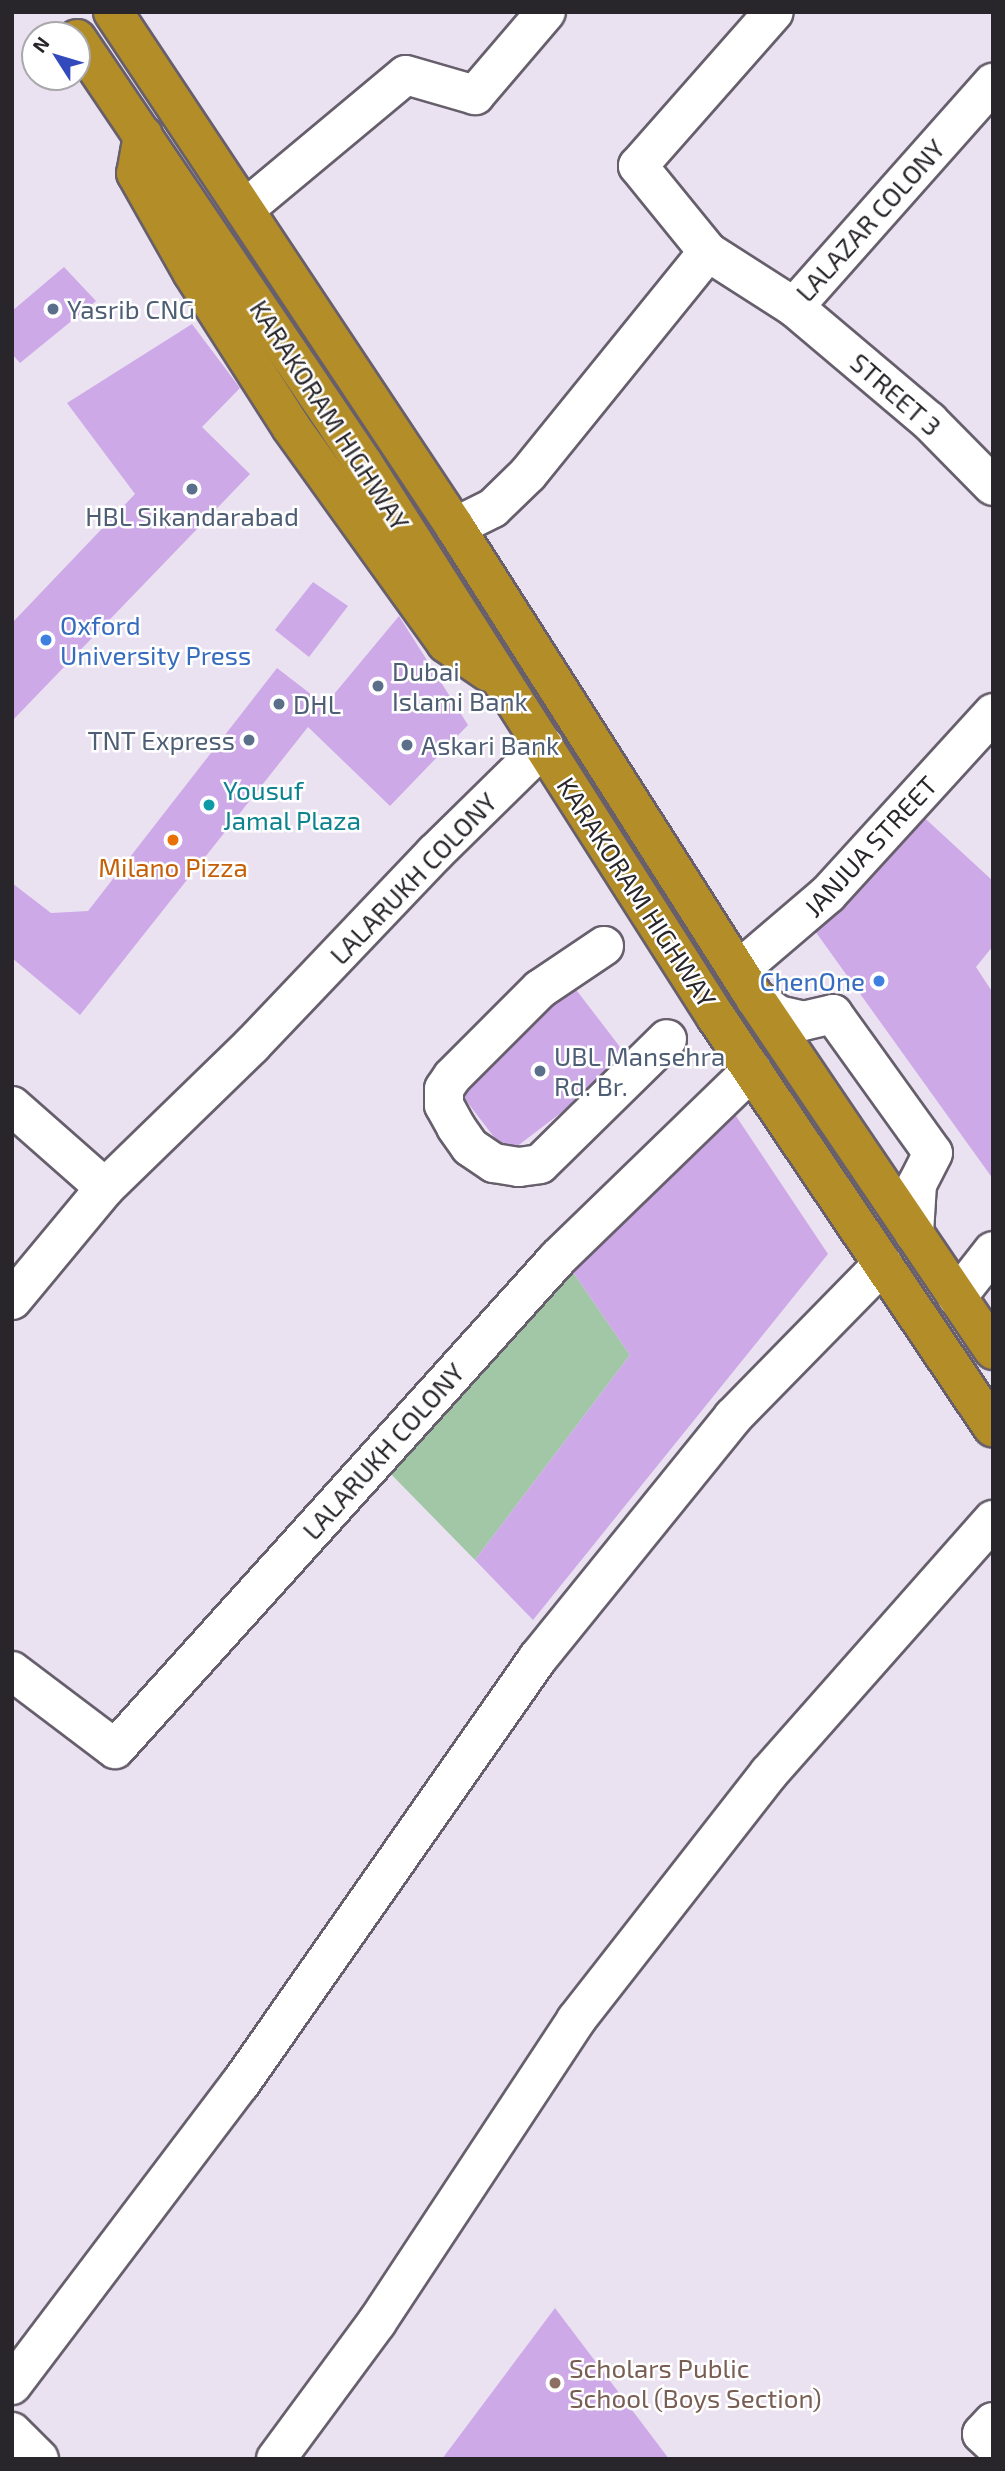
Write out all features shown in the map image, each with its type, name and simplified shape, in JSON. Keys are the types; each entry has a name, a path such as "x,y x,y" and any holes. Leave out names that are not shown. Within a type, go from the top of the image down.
{"highway":[{"name":"KARAKORAM HIGHWAY","path":"113,12 455,527 747,984 993,1350"},
{"name":"KARAKORAM HIGHWAY","path":"91,59 312,387 752,1070 993,1427"},
{"path":"143,135 136,173 192,272 291,427 446,643 502,681"},
{"path":"312,387 351,368"}],"street":[{"path":"245,209 406,75 475,95 546,12"},
{"name":"LALAZAR COLONY","path":"774,12 638,166 708,252 794,307 991,90"},
{"path":"455,527 494,508 528,474 708,252"},
{"name":"STREET 3","path":"794,307 929,421 993,486"},
{"name":"JANJUA STREET","path":"747,984 993,713"},
{"name":"LALARUKH COLONY","path":"19,1278 105,1188 252,1045 435,853 544,746"},
{"path":"604,946 540,989 452,1077 444,1089 444,1105 456,1127 470,1147 494,1163 519,1167 540,1164 667,1039"},
{"path":"747,984 778,1015 803,1021 833,1014 933,1153 917,1184 914,1233"},
{"name":"LALARUKH COLONY","path":"12,1671 115,1749 558,1258 752,1070"},
{"path":"12,1106 105,1188"},
{"path":"957,1297 993,1251"},
{"path":"12,2385 240,2084 538,1658 733,1416 883,1264"},
{"path":"276,2459 377,2322 576,2020 769,1773 993,1520"},
{"path":"993,2422 982,2434 993,2444"},
{"path":"12,2432 39,2459"}],"green space":[{"path":"564,1259 630,1355 475,1560 386,1469"}],"building":[{"path":"64,267 96,301 20,363 12,354 12,311"},
{"path":"192,324 240,388 202,427 250,474 12,721 12,623 135,494 67,403"},
{"path":"313,582 348,606 309,657 275,630"},
{"name":"Yousuf Jamal Plaza","path":"399,616 468,725 390,806 308,727 80,1015 12,958 12,883 51,913 88,911 277,668 325,705"},
{"path":"916,810 993,881 993,946 976,967 993,993 993,1179 815,931"},
{"name":"UBL Mansehra Rd. Br.","path":"574,987 630,1060 507,1154 451,1081"},
{"path":"714,1083 828,1254 533,1620 475,1560 630,1355 564,1259"},
{"name":"Scholars Public School (Boys Section)","path":"555,2308 669,2459 442,2459"}],"place":[{"name":"Yasrib CNG","path":"53,309"},
{"name":"HBL Sikandarabad","path":"192,489"},
{"name":"Oxford University Press","path":"46,640"},
{"name":"Dubai Islami Bank","path":"378,686"},
{"name":"DHL","path":"279,704"},
{"name":"TNT Express","path":"249,740"},
{"name":"Askari Bank","path":"407,745"},
{"name":"Yousuf Jamal Plaza","path":"209,805"},
{"name":"Milano Pizza","path":"173,840"},
{"name":"ChenOne","path":"879,981"},
{"name":"UBL Mansehra Rd. Br.","path":"540,1071"},
{"name":"Scholars Public School (Boys Section)","path":"555,2383"}]}
